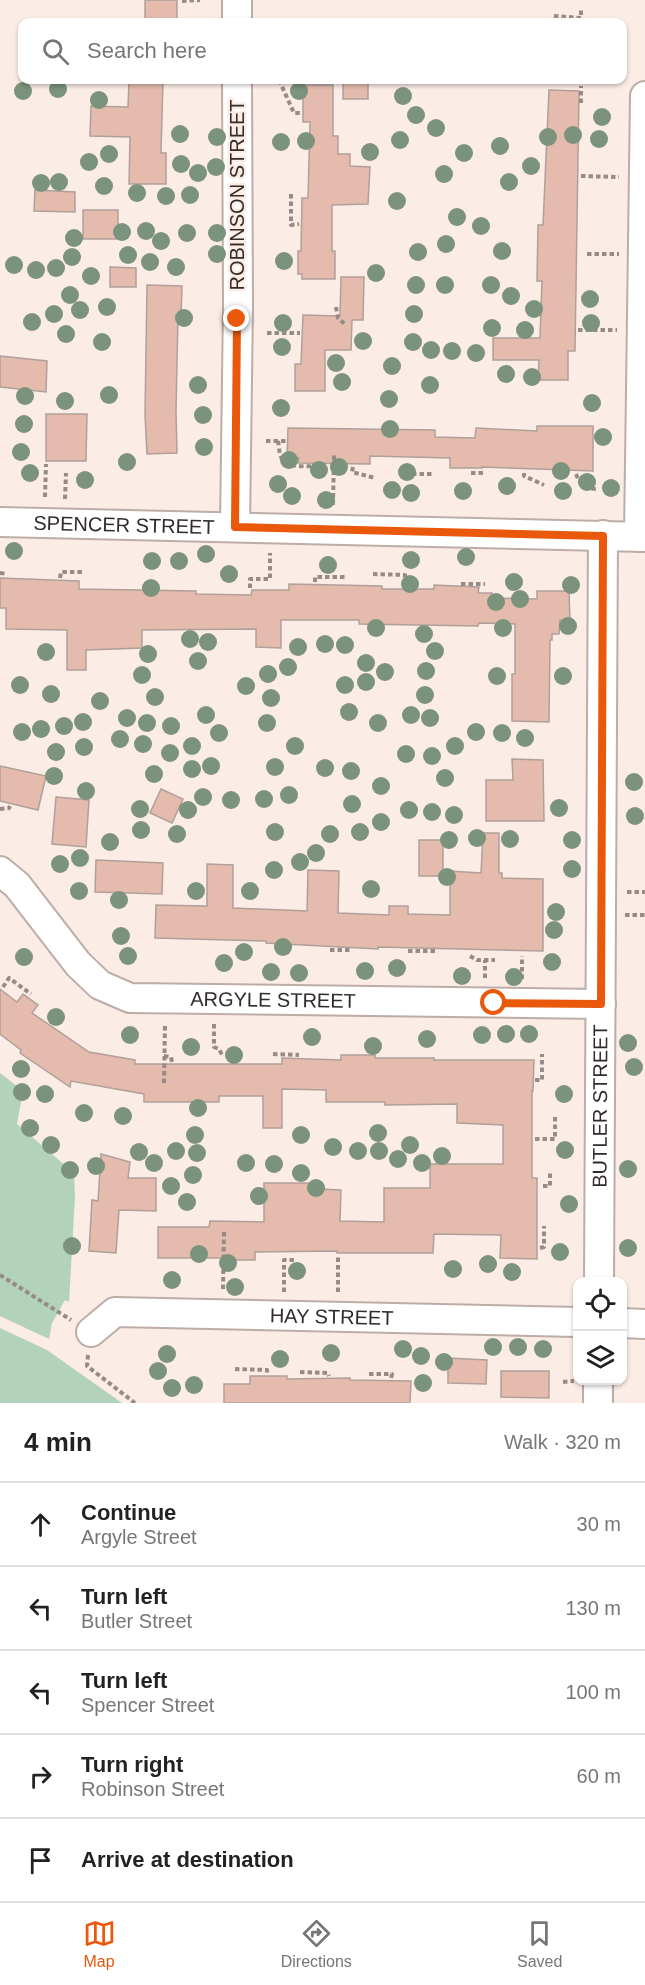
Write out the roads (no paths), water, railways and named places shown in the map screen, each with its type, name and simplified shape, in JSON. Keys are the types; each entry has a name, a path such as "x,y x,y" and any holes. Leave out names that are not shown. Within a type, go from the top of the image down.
{"street":[{"path":"237,0 237,18"},
{"name":"ROBINSON STREET","path":"235,527 238,305 237,84"},
{"path":"642,537 645,96"},
{"name":"SPENCER STREET","path":"0,522 642,537"},
{"name":"BUTLER STREET","path":"599,1277 603,536"},
{"name":"ARGYLE STREET","path":"0,871 17,885 78,964 100,985 130,998 601,1004"},
{"name":"HAY STREET","path":"91,1332 115,1312 573,1322"},
{"path":"627,1323 645,1324"},
{"path":"598,1385 598,1403"}]}
